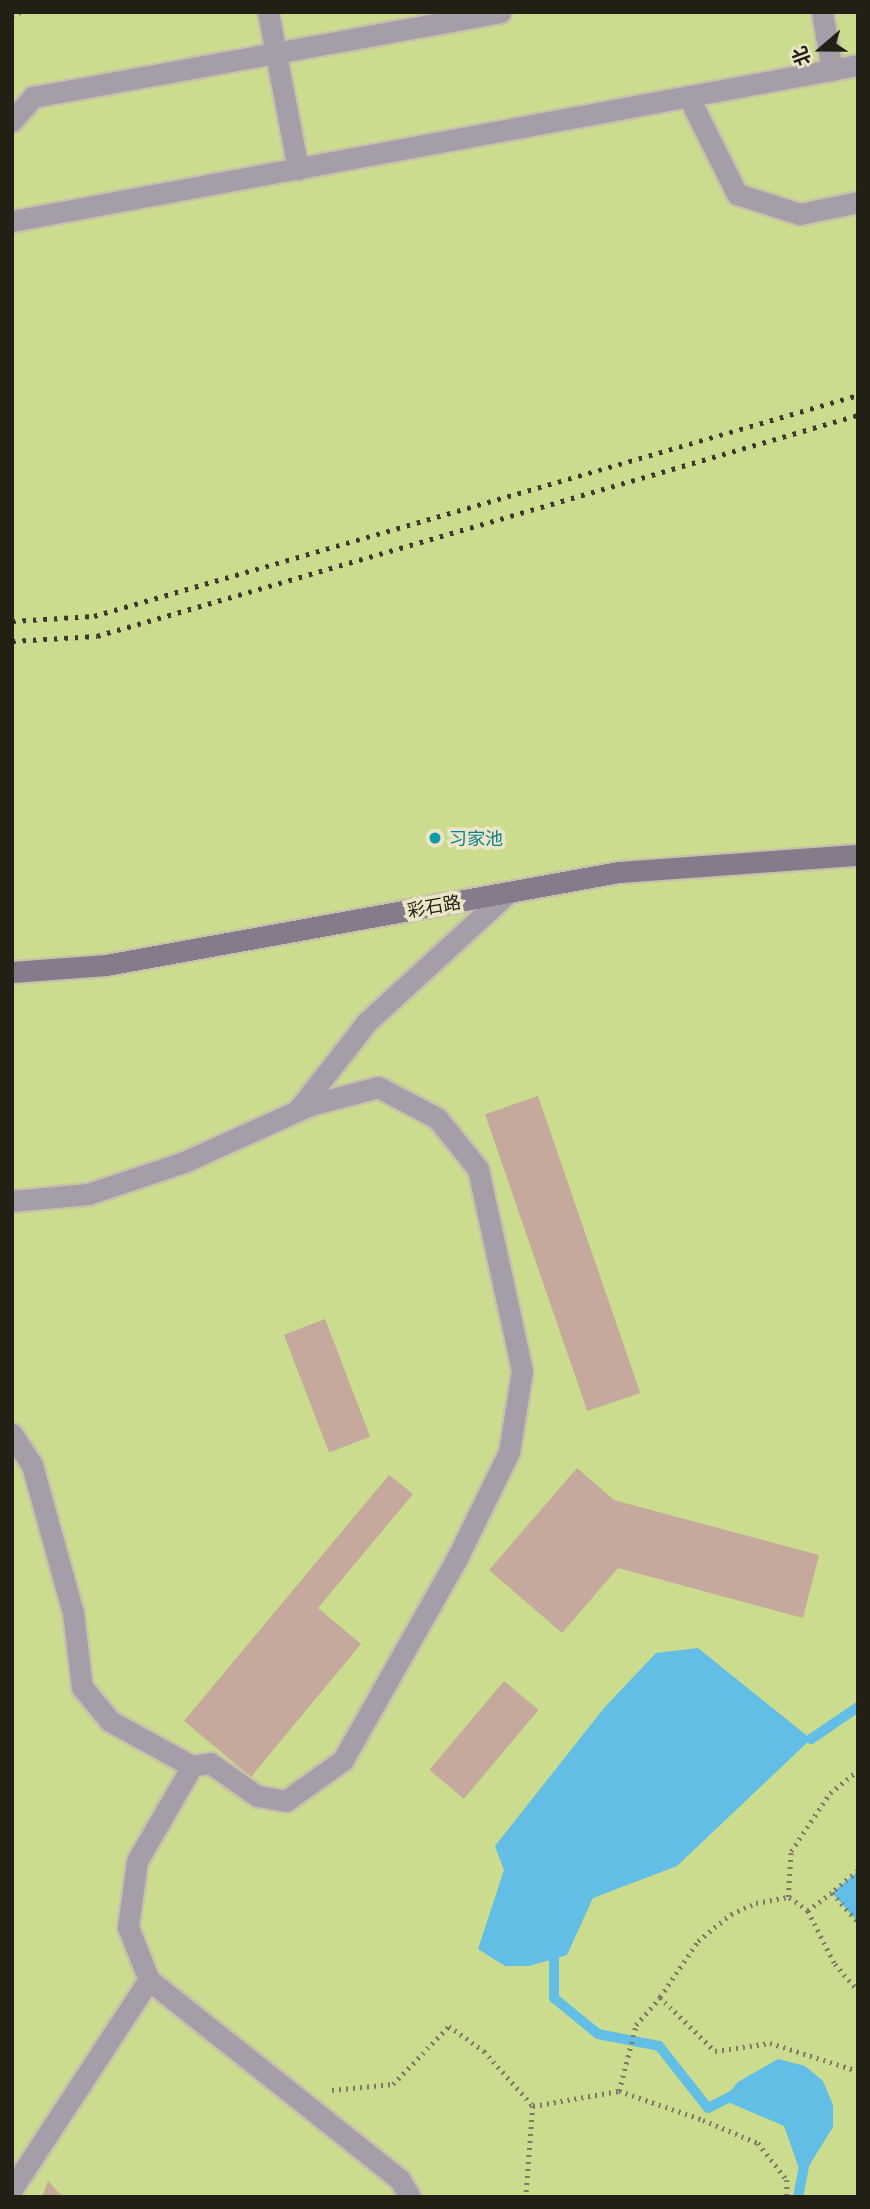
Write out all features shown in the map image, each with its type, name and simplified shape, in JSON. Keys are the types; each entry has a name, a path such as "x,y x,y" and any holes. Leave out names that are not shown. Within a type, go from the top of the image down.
{"street":[{"path":"268,12 298,169"},
{"path":"12,121 33,97 275,50 500,12"},
{"path":"822,12 832,70"},
{"path":"12,220 858,65"},
{"path":"688,96 737,194 800,214 858,202"},
{"name":"彩石路","path":"12,972 106,965 619,872 858,855"},
{"path":"298,1110 367,1022 508,893"},
{"path":"12,1201 88,1194 184,1162 298,1110 378,1087 437,1118 478,1169 522,1371 509,1452 456,1560 342,1760 286,1801 257,1796 210,1763 192,1766 110,1721 82,1687 73,1613 32,1465 12,1434"},
{"path":"192,1766 137,1861 128,1927 149,1980 400,2180 410,2197"},
{"path":"12,2189 149,1980"}],"path":[{"path":"12,14 21,12"},
{"path":"788,1897 791,1851 830,1793 858,1770"},
{"path":"808,1911 858,1871"},
{"path":"832,1893 858,1922"},
{"path":"788,1897 808,1911 835,1964 858,1990"},
{"path":"620,2091 636,2025 660,1997 698,1941 731,1914 788,1897"},
{"path":"660,1997 715,2051 770,2043 858,2071"},
{"path":"306,2105 336,2088 393,2084 449,2026 485,2051 533,2106 526,2197"},
{"path":"533,2106 620,2091 758,2143 787,2180 786,2197"}],"green space":[{"name":"习家池","path":"12,12 858,12 858,2197 12,2197"}],"water":[{"path":"698,1648 811,1739 677,1866 593,1898 567,1955 529,1966 505,1966 478,1949 504,1870 495,1846 604,1708 656,1653"},
{"path":"858,1871 858,1922 832,1893"},
{"path":"778,2059 805,2066 823,2081 833,2105 833,2127 802,2177 784,2126 723,2100 738,2082"}],"building":[{"path":"538,1096 640,1393 587,1411 485,1114"},
{"path":"325,1319 370,1437 329,1452 284,1335"},
{"path":"577,1468 614,1500 819,1555 803,1618 618,1568 562,1633 489,1570"},
{"path":"389,1475 413,1494 318,1608 361,1644 251,1777 184,1721"},
{"path":"504,1681 538,1710 464,1799 429,1770"},
{"path":"48,2181 60,2194 65,2197 42,2197"}],"waterway":[{"path":"811,1739 858,1707"},
{"path":"554,1959 554,1998 598,2034 659,2046 708,2108 733,2095"},
{"path":"798,2197 804,2165"}],"railway":[{"path":"12,621 94,616 858,395"},
{"path":"12,641 97,636 858,415"}],"place":[{"name":"习家池","path":"435,838"}]}
